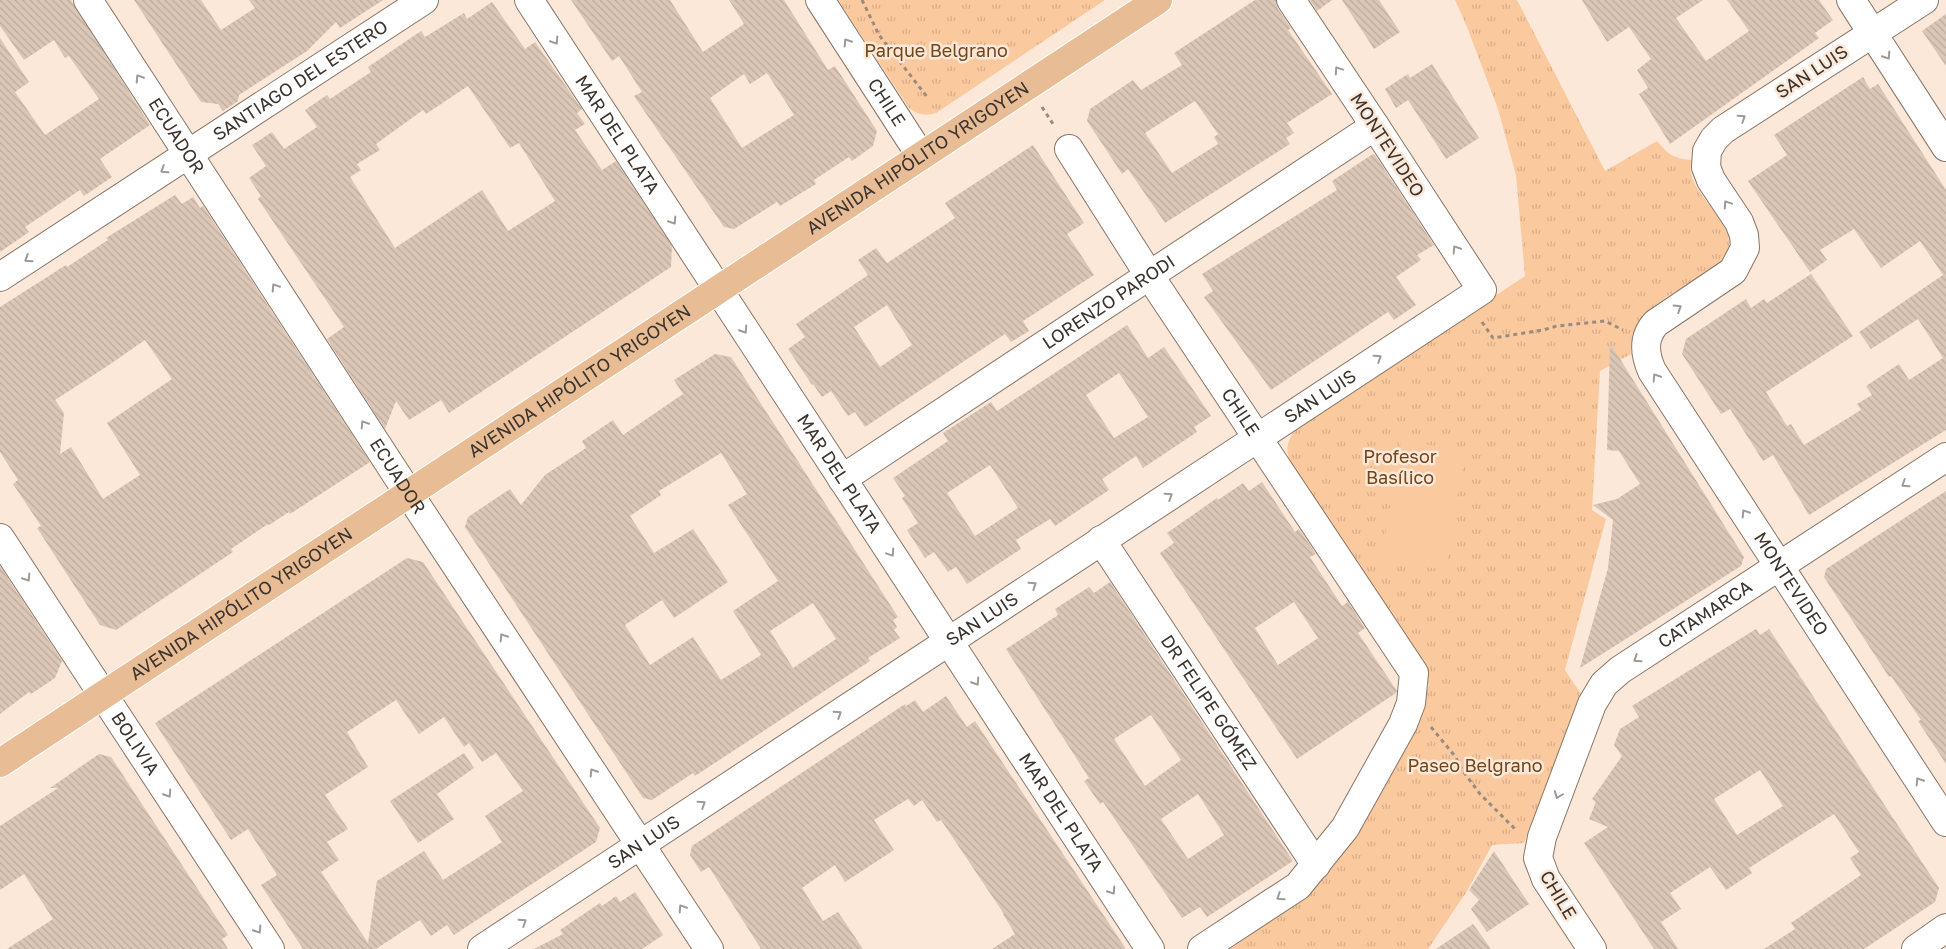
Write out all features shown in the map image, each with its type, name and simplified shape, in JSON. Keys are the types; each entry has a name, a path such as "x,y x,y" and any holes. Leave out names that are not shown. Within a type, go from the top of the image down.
{"main road":[{"name":"AVENIDA HIPÓLITO YRIGOYEN","path":"0,763 1158,0"}],"street":[{"name":"ECUADOR","path":"88,0 409,494 709,949"},
{"name":"SANTIAGO DEL ESTERO","path":"0,277 424,0"},
{"name":"MAR DEL PLATA","path":"529,0 1150,949"},
{"name":"CHILE","path":"820,0 921,156"},
{"name":"MONTEVIDEO","path":"1291,0 1375,126 1475,295"},
{"path":"1851,0 1946,147"},
{"name":"SAN LUIS","path":"1646,342 1649,331 1664,316 1733,271 1740,260 1744,248 1744,235 1739,222 1711,180 1706,167 1707,151 1714,139 1723,130 1924,0"},
{"name":"LORENZO PARODI","path":"842,479 1375,126"},
{"name":"CHILE","path":"1069,149 1149,275 1414,673 1411,703 1403,724 1345,828 1316,865"},
{"name":"SAN LUIS","path":"482,949 1475,295"},
{"name":"MONTEVIDEO","path":"1646,342 1646,353 1652,370 1946,822"},
{"name":"CATAMARCA","path":"1542,837 1592,704 1604,684 1620,670 1946,457"},
{"name":"BOLIVIA","path":"0,538 270,949"},
{"name":"DR FELIPE GÓMEZ","path":"1101,540 1316,865"},
{"name":"CHILE","path":"1542,837 1538,858 1546,879 1592,949"},
{"path":"1202,949 1298,886 1316,865"},
{"path":"1916,949 1946,928"}],"path":[{"path":"862,0 879,35 928,98"},
{"path":"1475,295 1493,338 1558,326 1605,321 1646,342"},
{"path":"1437,734 1454,755 1480,794 1514,828"}],"green space":[{"name":"Parque Belgrano","path":"838,0 1105,0 936,113 925,115 909,108"},
{"name":"Paseo Belgrano","path":"1455,0 1517,0 1605,171 1657,141 1672,155 1691,160 1694,182 1699,192 1727,232 1729,242 1728,253 1725,259 1716,267 1656,304 1638,326 1632,339 1631,354 1600,371 1592,510 1606,519 1565,670 1581,694 1524,843 1492,845 1467,891 1428,949 1230,949 1303,899 1404,748 1429,685 1423,666 1290,461 1287,451 1290,438 1299,426 1525,276 1516,175 1498,109"},
{"name":"Profesor Basílico","path":"1401,440 1465,451 1445,570 1381,560"}],"building":[{"path":"0,0 71,0 150,125 100,159 112,177 84,196 80,190 25,227 29,232 0,252 0,38 29,82 15,92 45,135 99,99 69,56 65,58 54,40 24,60 0,26"},
{"path":"134,0 201,0 221,30 255,8 249,0 383,0 340,28 336,22 307,51 239,95 238,101 223,111 218,104 201,102"},
{"path":"571,0 670,0 703,52 744,24 729,0 784,0 828,70 835,66 877,131 873,146 852,161 849,157 814,180 816,184 780,206 777,202 734,229 724,227 634,96 642,92 619,56 612,61","holes":["767,73 794,115 742,148 710,98 744,74 750,84"]},
{"path":"1255,0 1276,0 1278,9 1291,28 1288,30 1332,94 1287,123 1294,133 1286,138 1290,144 1165,223 1128,169 1122,174 1087,121 1090,109 1133,80 1141,90 1182,65 1174,53","holes":["1195,101 1218,134 1214,137 1218,144 1172,173 1145,133"]},
{"path":"1310,0 1332,0 1317,11"},
{"path":"1342,0 1379,0 1400,32 1374,49"},
{"path":"1582,0 1703,0 1676,18 1706,61 1749,31 1727,0 1819,0 1833,20 1815,33 1819,38 1670,144 1639,94 1648,88 1637,70 1651,59 1629,27 1607,42"},
{"path":"492,2 525,49 535,42 582,109 577,113 585,124 575,130 602,170 616,161 672,246 671,267 449,413 441,400 409,420 396,401 385,429 327,339 344,327 258,199 261,196 249,178 266,166 252,145 272,132 284,149 317,127 305,110 327,95 330,99 371,72 368,67 421,31 425,37 464,13 467,19","holes":["468,86 510,148 519,143 555,201 508,231 482,190 395,248 350,177 361,170 357,164 380,150 376,144 423,110 426,114"]},
{"path":"1946,14 1946,66 1922,31"},
{"path":"1432,64 1479,138 1446,159 1408,100 1396,108 1385,89 1408,74 1410,78"},
{"path":"1863,77 1870,89 1878,84 1946,190 1946,430 1809,515 1773,455 1763,461 1730,409 1721,414 1682,354 1686,339 1746,299 1751,308 1764,299 1767,303 1811,274 1853,336 1766,392 1787,426 1791,424 1804,445 1861,410 1857,404 1872,395 1866,386 1899,364 1909,380 1943,358 1918,319 1871,349 1859,332 1943,275 1920,241 1881,268 1854,229 1820,250 1827,260 1810,272 1748,181 1787,155 1774,135"},
{"path":"1033,145 1084,223 1067,234 1094,275 1023,321 1029,331 1011,342 1005,334 865,427 855,412 848,416 831,391 822,397 812,385 788,349 805,337 796,324 868,275 858,260 876,248 887,263 955,218 945,203","holes":["887,305 912,345 880,367 854,327"]},
{"path":"1373,154 1434,245 1417,255 1421,260 1396,277 1416,305 1394,320 1388,312 1271,390 1204,297 1213,291 1202,274 1337,190 1332,181"},
{"path":"175,195 182,204 193,197 200,208 203,206 370,462 290,514 289,512 268,524 231,549 233,552 116,630 100,625 83,599 37,528 41,526 13,484 18,480 0,452 0,307 66,265 67,267 108,240 106,238","holes":["145,340 172,379 107,423 140,475 103,499 71,447 60,454 64,413 55,400"]},
{"path":"1127,325 1148,358 1164,347 1211,416 1194,427 1197,432 1143,468 1136,456 1102,479 1109,490 1055,526 1050,519 1016,540 1021,549 967,584 956,567 948,572 934,552 925,558 907,530 918,523 902,498 905,496 893,478 948,441 943,433 991,402 997,411","holes":["1119,373 1148,417 1114,438 1086,395","990,465 1018,508 975,536 947,493"]},
{"path":"1610,343 1744,557 1741,566 1580,668 1608,568 1613,520 1593,505 1617,499 1640,484 1619,451 1607,450"},
{"path":"715,354 731,357 898,617 893,620 897,627 894,630 900,638 868,658 870,661 695,776 693,773 652,800 643,798 465,527 468,517 510,489 521,505 545,475 586,448 582,441 613,420 623,435 683,394 674,380","holes":["721,453 747,494 728,505 778,581 733,611 761,655 721,680 693,637 650,665 625,625 662,600 674,618 728,582 693,529 654,553 630,516 661,495 659,491","813,603 836,639 793,668 770,631"]},
{"path":"1262,482 1295,532 1299,529 1316,554 1310,557 1342,606 1348,602 1365,628 1358,633 1397,691 1297,759 1160,553 1174,543 1167,533 1217,498 1218,500 1243,483 1249,491","holes":["1294,602 1318,638 1278,665 1255,628"]},
{"path":"1946,491 1946,764 1918,721 1921,720 1891,676 1889,677 1824,577 1826,569"},
{"path":"407,558 423,562 600,828 596,842 454,935 447,925 431,936 420,920 376,949 303,949 261,885 277,875 248,829 231,840 155,723","holes":["396,700 419,734 444,717 464,747 469,743 482,762 496,753 523,791 485,816 502,842 443,880 424,851 377,881 368,943 321,872 339,860 327,842 348,829 325,795 368,767 347,732"]},
{"path":"0,566 62,661 55,678 31,694 29,692 0,714"},
{"path":"1110,582 1293,861 1207,917 1200,907 1182,918 1103,802 1100,804 1084,781 1089,778 1006,649 1058,615 1055,609 1089,587 1094,593","holes":["1151,715 1181,760 1145,786 1114,739","1198,794 1224,835 1188,859 1161,819"]},
{"path":"1756,629 1760,635 1769,629 1939,888 1935,902 1864,949 1764,949 1795,929 1791,923 1861,875 1850,858 1859,852 1834,814 1749,868 1752,873 1726,890 1710,867 1670,893 1681,909 1661,922 1678,949 1654,949 1584,843 1608,827 1589,819 1596,802 1592,799 1622,756 1614,745 1620,729 1639,717 1632,706","holes":["1760,770 1783,806 1737,835 1714,799"]},
{"path":"946,696 967,727 975,721 1126,949 992,949 1015,934 1004,914 941,820 937,822 922,800 914,806 908,799 874,820 894,850 845,882 835,865 802,888 823,921 838,912 863,949 761,949 709,867 701,872 690,855 692,846 905,704 906,706 915,700 923,712"},
{"path":"464,753 474,768 437,794 454,819 418,843 390,801"},
{"path":"99,754 111,757 228,935 222,939 228,949 7,949 53,919 24,874 0,890 0,826 58,788 50,788"},
{"path":"1494,851 1529,904 1487,932 1471,909 1479,900 1469,890"},
{"path":"635,892 663,935 642,949 534,949 563,934 560,930 600,903 602,906 616,896 620,902"},
{"path":"1473,924 1491,949 1436,949"}]}
